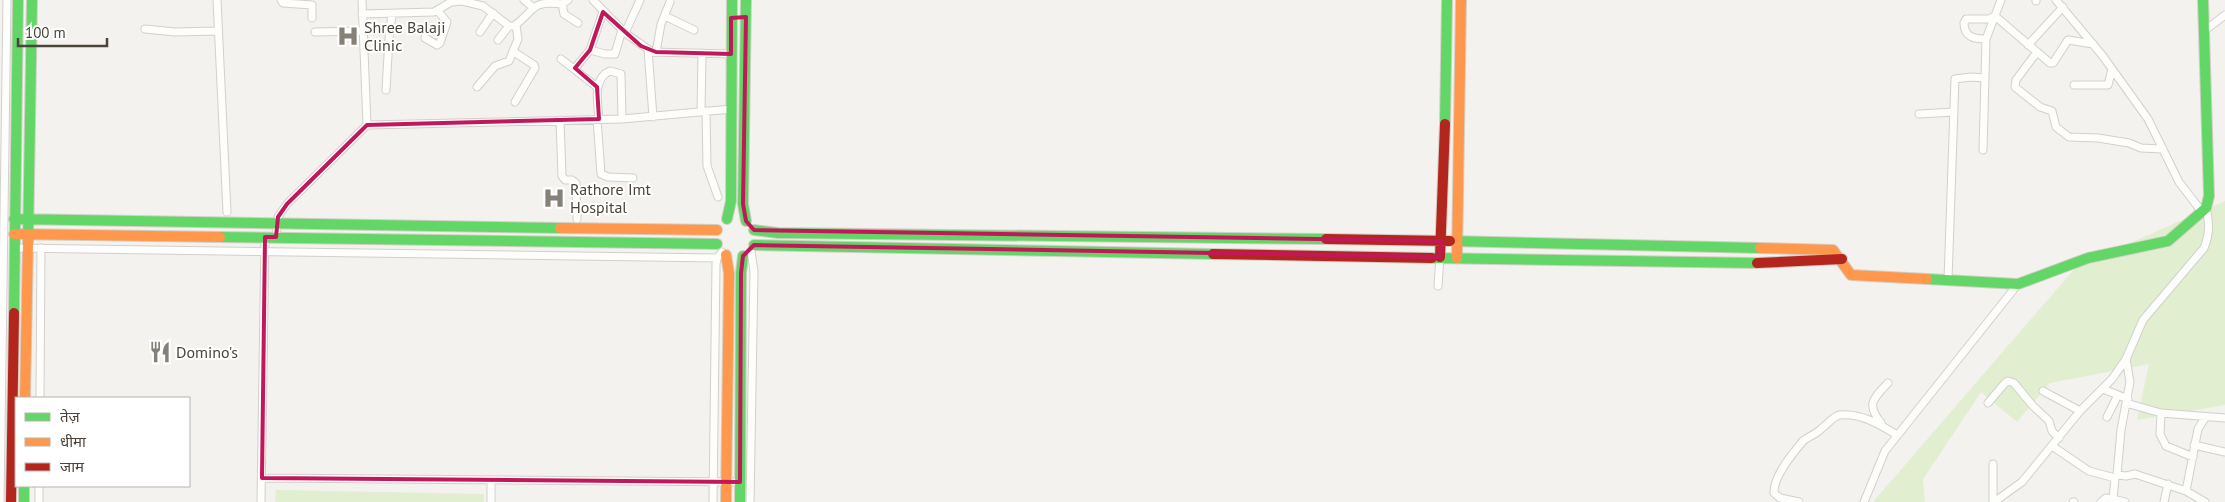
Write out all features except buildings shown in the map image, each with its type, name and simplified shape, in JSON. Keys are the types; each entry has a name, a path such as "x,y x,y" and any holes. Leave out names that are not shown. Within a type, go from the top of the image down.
{"street":[{"path":"7,0 7,128 14,219 11,502"},
{"path":"8,34 18,0"},
{"path":"25,397 32,0"},
{"path":"217,0 228,212"},
{"path":"281,0 283,3 312,5 312,18"},
{"path":"362,0 367,124"},
{"path":"362,14 438,11 457,0 483,6 512,25 518,40 508,63 495,66 477,86"},
{"path":"524,0 534,8"},
{"path":"593,0 624,32 648,50 656,52 731,54"},
{"path":"590,50 605,54 615,54 640,0"},
{"path":"2,220 717,230 728,219 731,201 732,0"},
{"path":"746,0 743,204 746,221 754,230 778,233 1457,241 1833,250 1842,259 1847,272 1851,275 2018,284 2088,258 2168,241 2204,210 2209,196 2203,0"},
{"path":"1438,286 1445,142 1447,0"},
{"path":"1457,258 1461,0"},
{"path":"1983,150 1986,39 2001,0"},
{"path":"1994,502 2022,482 2080,411 2112,379 2126,359 2143,320 2204,248 2208,238 2209,226 2204,210 2181,185 2148,119 2093,44 2056,0"},
{"path":"498,40 528,11 545,2 565,2 564,14 578,23"},
{"path":"656,52 661,24 670,2"},
{"path":"2028,45 2063,8"},
{"path":"425,38 437,45 440,43 446,22 438,11"},
{"path":"575,68 590,50 603,12"},
{"path":"480,32 493,13"},
{"path":"386,90 388,38 392,14"},
{"path":"2204,31 2225,15"},
{"path":"665,16 694,30"},
{"path":"1986,39 1972,38 1966,34 1964,23 1966,19 1995,16"},
{"path":"1995,16 2028,45 2053,63 2068,40 2093,44"},
{"path":"731,18 746,17"},
{"path":"144,29 175,32 218,32"},
{"path":"315,32 362,31"},
{"path":"648,50 652,117"},
{"path":"514,52 534,65 535,68 516,102"},
{"path":"2037,52 2016,80 2015,87 2040,107 2052,111 2058,130 2069,137 2098,138 2129,142 2141,148 2163,149"},
{"path":"702,53 703,112 707,166 718,198"},
{"path":"561,59 597,87"},
{"path":"2074,85 2108,86 2112,69"},
{"path":"622,119 621,74 607,72 597,87 601,174 608,177 633,178"},
{"path":"1948,280 1956,77 1984,78"},
{"path":"276,237 279,214 287,204 367,124 622,119 732,108"},
{"path":"1919,114 1954,112"},
{"path":"560,120 562,176 564,180 572,180 576,183 577,219"},
{"path":"0,502 2,176 7,128"},
{"path":"1445,142 1459,142"},
{"path":"728,219 735,218 746,221"},
{"path":"713,502 720,252 717,230"},
{"path":"740,502 741,273 754,230"},
{"path":"14,234 276,237 720,252 736,258 749,251 1782,262 1842,259"},
{"path":"261,502 264,237"},
{"path":"14,248 264,251 720,252"},
{"path":"40,397 41,248"},
{"path":"749,251 754,271 750,502"},
{"path":"720,252 729,273 726,502"},
{"path":"1864,502 1885,451 2018,284"},
{"path":"2114,498 2121,430 2130,382 2126,359"},
{"path":"1988,403 2005,383 2011,381 2050,422 2052,431 2059,438"},
{"path":"1884,427 1875,415 1872,402 1888,383"},
{"path":"2103,389 2127,401 2161,413 2205,418 2225,418"},
{"path":"0,390 12,392"},
{"path":"2043,391 2080,411"},
{"path":"2107,417 2118,395"},
{"path":"2161,413 2160,434 2166,446 2193,457"},
{"path":"1799,502 1780,498 1774,494 1776,477 1808,437 1838,415 1874,421 1897,435"},
{"path":"2186,491 2198,429 2205,418"},
{"path":"2194,445 2225,452"},
{"path":"2052,446 2089,471 2116,476 2135,474 2186,491 2196,499 2205,502"},
{"path":"1993,464 1994,502"},
{"path":"262,478 740,482"},
{"path":"491,502 492,481"},
{"path":"2164,502 2168,484"},
{"path":"24,487 24,502"},
{"path":"39,487 39,502"},
{"path":"2101,502 2106,498 2114,498 2125,502"}],"highlighted area":[{"path":"603,12 641,46 656,52 731,54 731,18 746,17 743,204 746,221 754,230 1441,241 1440,257 754,245 743,256 741,273 740,482 262,478 265,237 276,237 278,217 287,204 367,125 599,119 597,87 575,68 590,50"}],"green space":[{"path":"2225,201 2225,405 2137,420 2149,364 2050,383 2017,422 1981,392 1923,479 1925,502 1873,502 2076,267"},
{"path":"276,490 484,494 484,502 275,502"}],"traffic: fast":[{"path":"14,313 18,0"},
{"path":"28,242 32,0"},
{"path":"727,219 731,201 732,0"},
{"path":"746,0 743,204 746,221"},
{"path":"1445,124 1447,0"},
{"path":"1927,279 2018,284 2088,258 2168,241 2206,208 2209,196 2203,0"},
{"path":"14,219 560,228"},
{"path":"754,230 778,233 1326,239"},
{"path":"220,237 717,244"},
{"path":"1450,241 1760,248"},
{"path":"754,245 1213,254"},
{"path":"740,502 741,273 743,256"},
{"path":"1432,258 1757,263"},
{"path":"24,487 24,502"}],"traffic: slow":[{"path":"1457,258 1461,0"},
{"path":"560,228 717,230"},
{"path":"14,234 220,237"},
{"path":"25,397 28,242"},
{"path":"1760,248 1833,250 1851,275 1927,279"},
{"path":"726,255 729,273 726,502"}],"traffic: jam":[{"path":"1440,257 1445,124"},
{"path":"1326,239 1450,241"},
{"path":"1213,254 1432,258"},
{"path":"1757,263 1842,259"},
{"path":"11,502 14,313"}],"place":[{"name":"Shree Balaji Clinic","path":"348,36"},
{"name":"Rathore Imt Hospital","path":"554,198"},
{"name":"Domino's","path":"160,352"}]}
